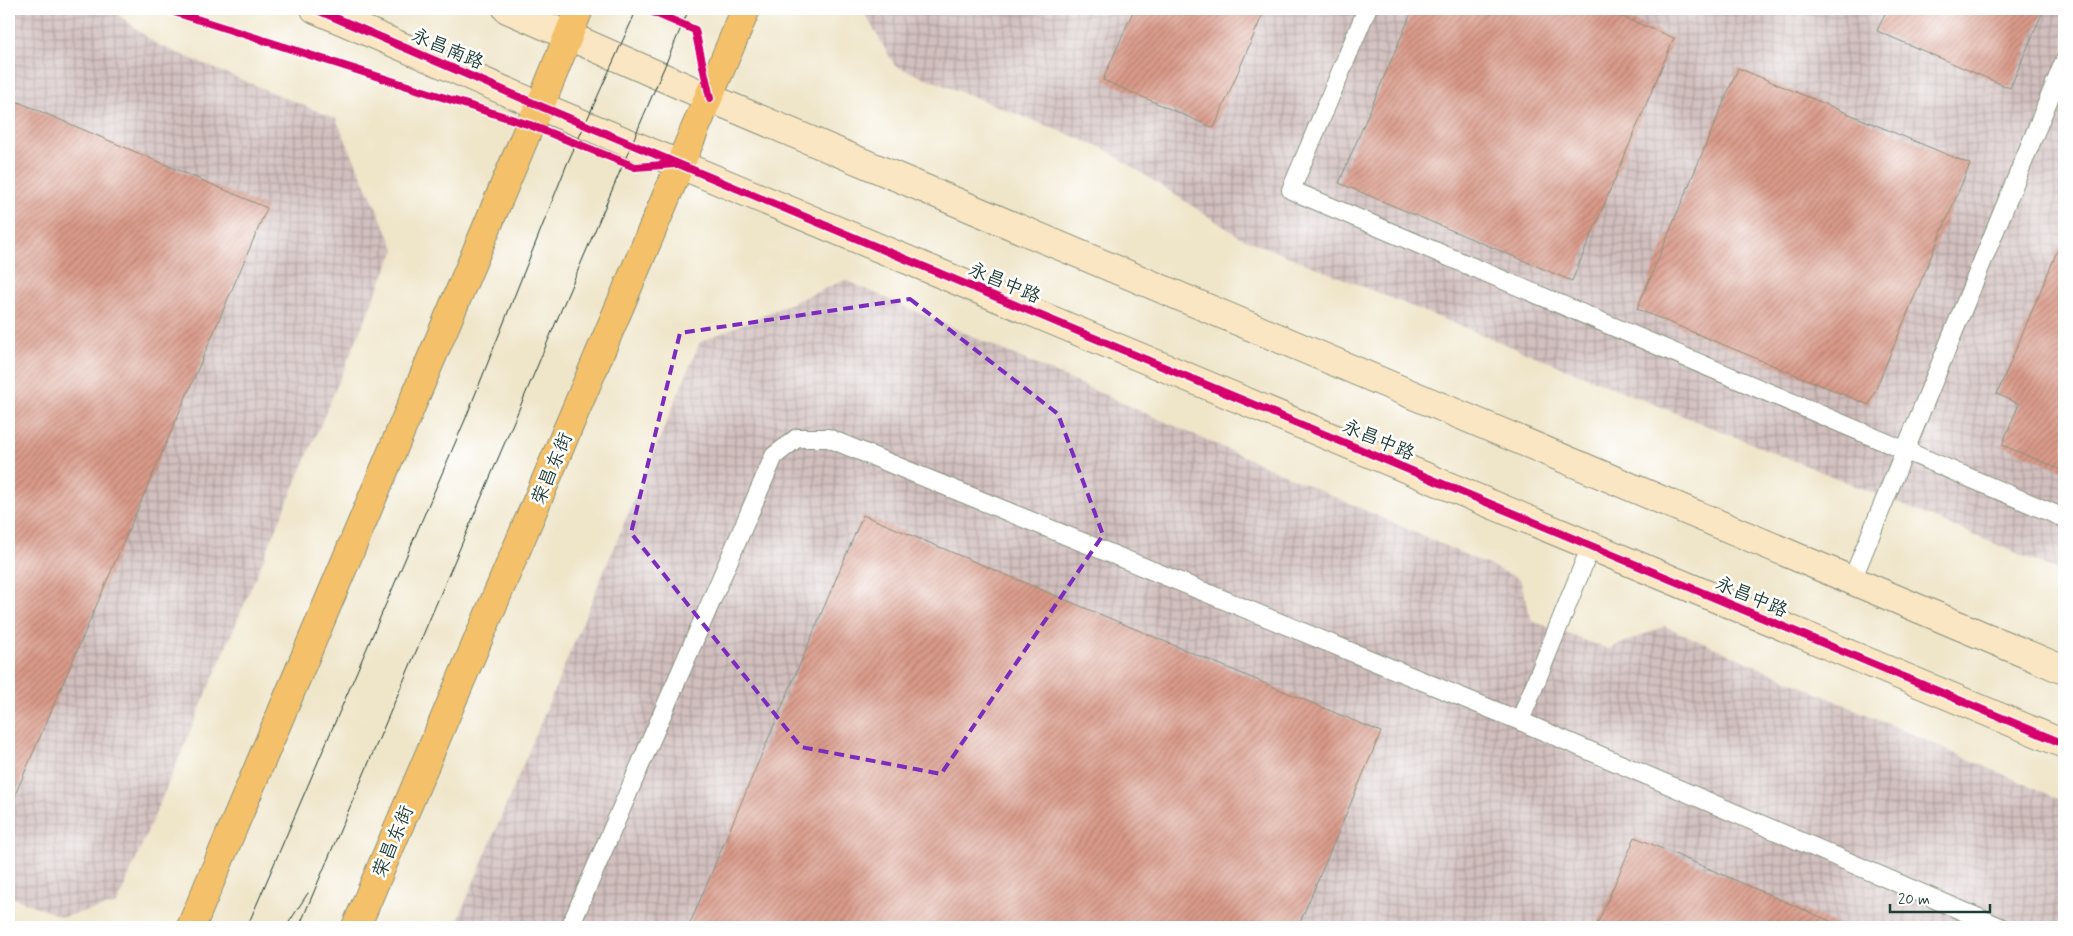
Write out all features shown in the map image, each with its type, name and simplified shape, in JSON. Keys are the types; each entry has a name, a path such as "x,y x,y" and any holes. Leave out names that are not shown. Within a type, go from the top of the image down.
{"main road":[{"path":"191,927 527,132 540,106 579,9"},
{"name":"荣昌东街","path":"356,927 680,163 710,98 746,9"}],"street":[{"name":"永昌南路","path":"314,9 540,106 680,163"},
{"path":"507,9 710,98 2064,670"},
{"name":"永昌中路","path":"680,163 2064,744"}],"lane":[{"path":"1367,9 1291,190 2064,518"},
{"path":"1852,580 2064,62"},
{"path":"570,927 774,456 797,438 828,438 1520,721 2000,927"},
{"path":"1520,721 1591,546"}],"highlighted area":[{"path":"910,299 1058,414 1103,535 941,774 801,747 631,533 680,333"}],"shaded area":[{"path":"9,9 111,9 156,44 336,119 395,249 117,904 62,917 9,896"},
{"path":"862,9 2064,9 2064,573 1886,498 1240,237 1103,148 895,66"},
{"path":"845,280 1520,579 1532,621 1608,649 1665,626 2064,801 2064,927 455,927 700,342"}],"building":[{"path":"1134,9 1265,9 1214,128 1103,80"},
{"path":"1413,9 1603,9 1674,38 1572,281 1339,183"},
{"path":"1887,9 2044,9 2010,88 1877,31"},
{"path":"1738,68 1970,164 1869,405 1637,309"},
{"path":"9,98 267,208 9,809"},
{"path":"2064,235 2064,471 2002,445 2019,404 1997,394"},
{"path":"863,515 1381,732 1298,927 689,926"},
{"path":"1635,837 1844,927 1596,927"}],"tram line":[{"path":"247,927 465,420 567,164 637,9"},
{"path":"299,927 689,9"},
{"path":"286,927 308,893"}],"cycle path":[{"path":"165,9 530,125 635,167 676,164"},
{"path":"315,9 540,106 2064,744"},
{"path":"646,9 695,30 710,98"}]}
